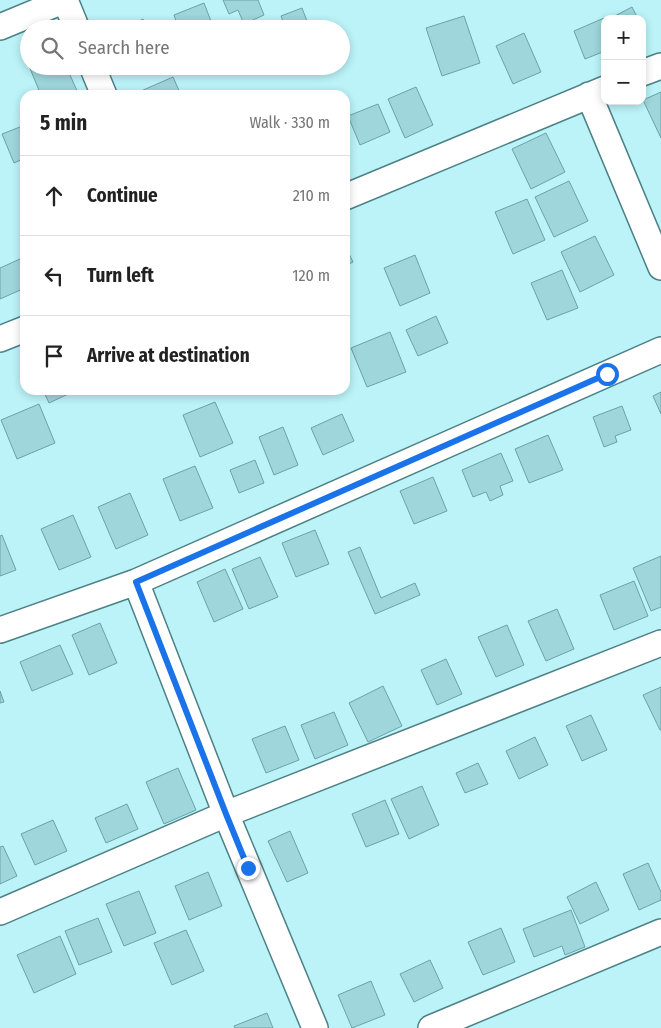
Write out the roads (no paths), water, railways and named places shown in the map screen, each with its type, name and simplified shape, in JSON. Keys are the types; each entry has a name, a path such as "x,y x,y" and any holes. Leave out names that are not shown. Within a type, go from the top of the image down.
{"street":[{"path":"0,27 65,0 73,20"},
{"path":"646,72 661,66"},
{"path":"96,75 102,90"},
{"path":"350,195 597,92 661,267"},
{"path":"0,339 20,331"},
{"path":"0,630 136,582 661,350"},
{"path":"136,582 226,814 315,1028"},
{"path":"0,912 226,814 661,643"},
{"path":"431,1028 661,932"}]}
